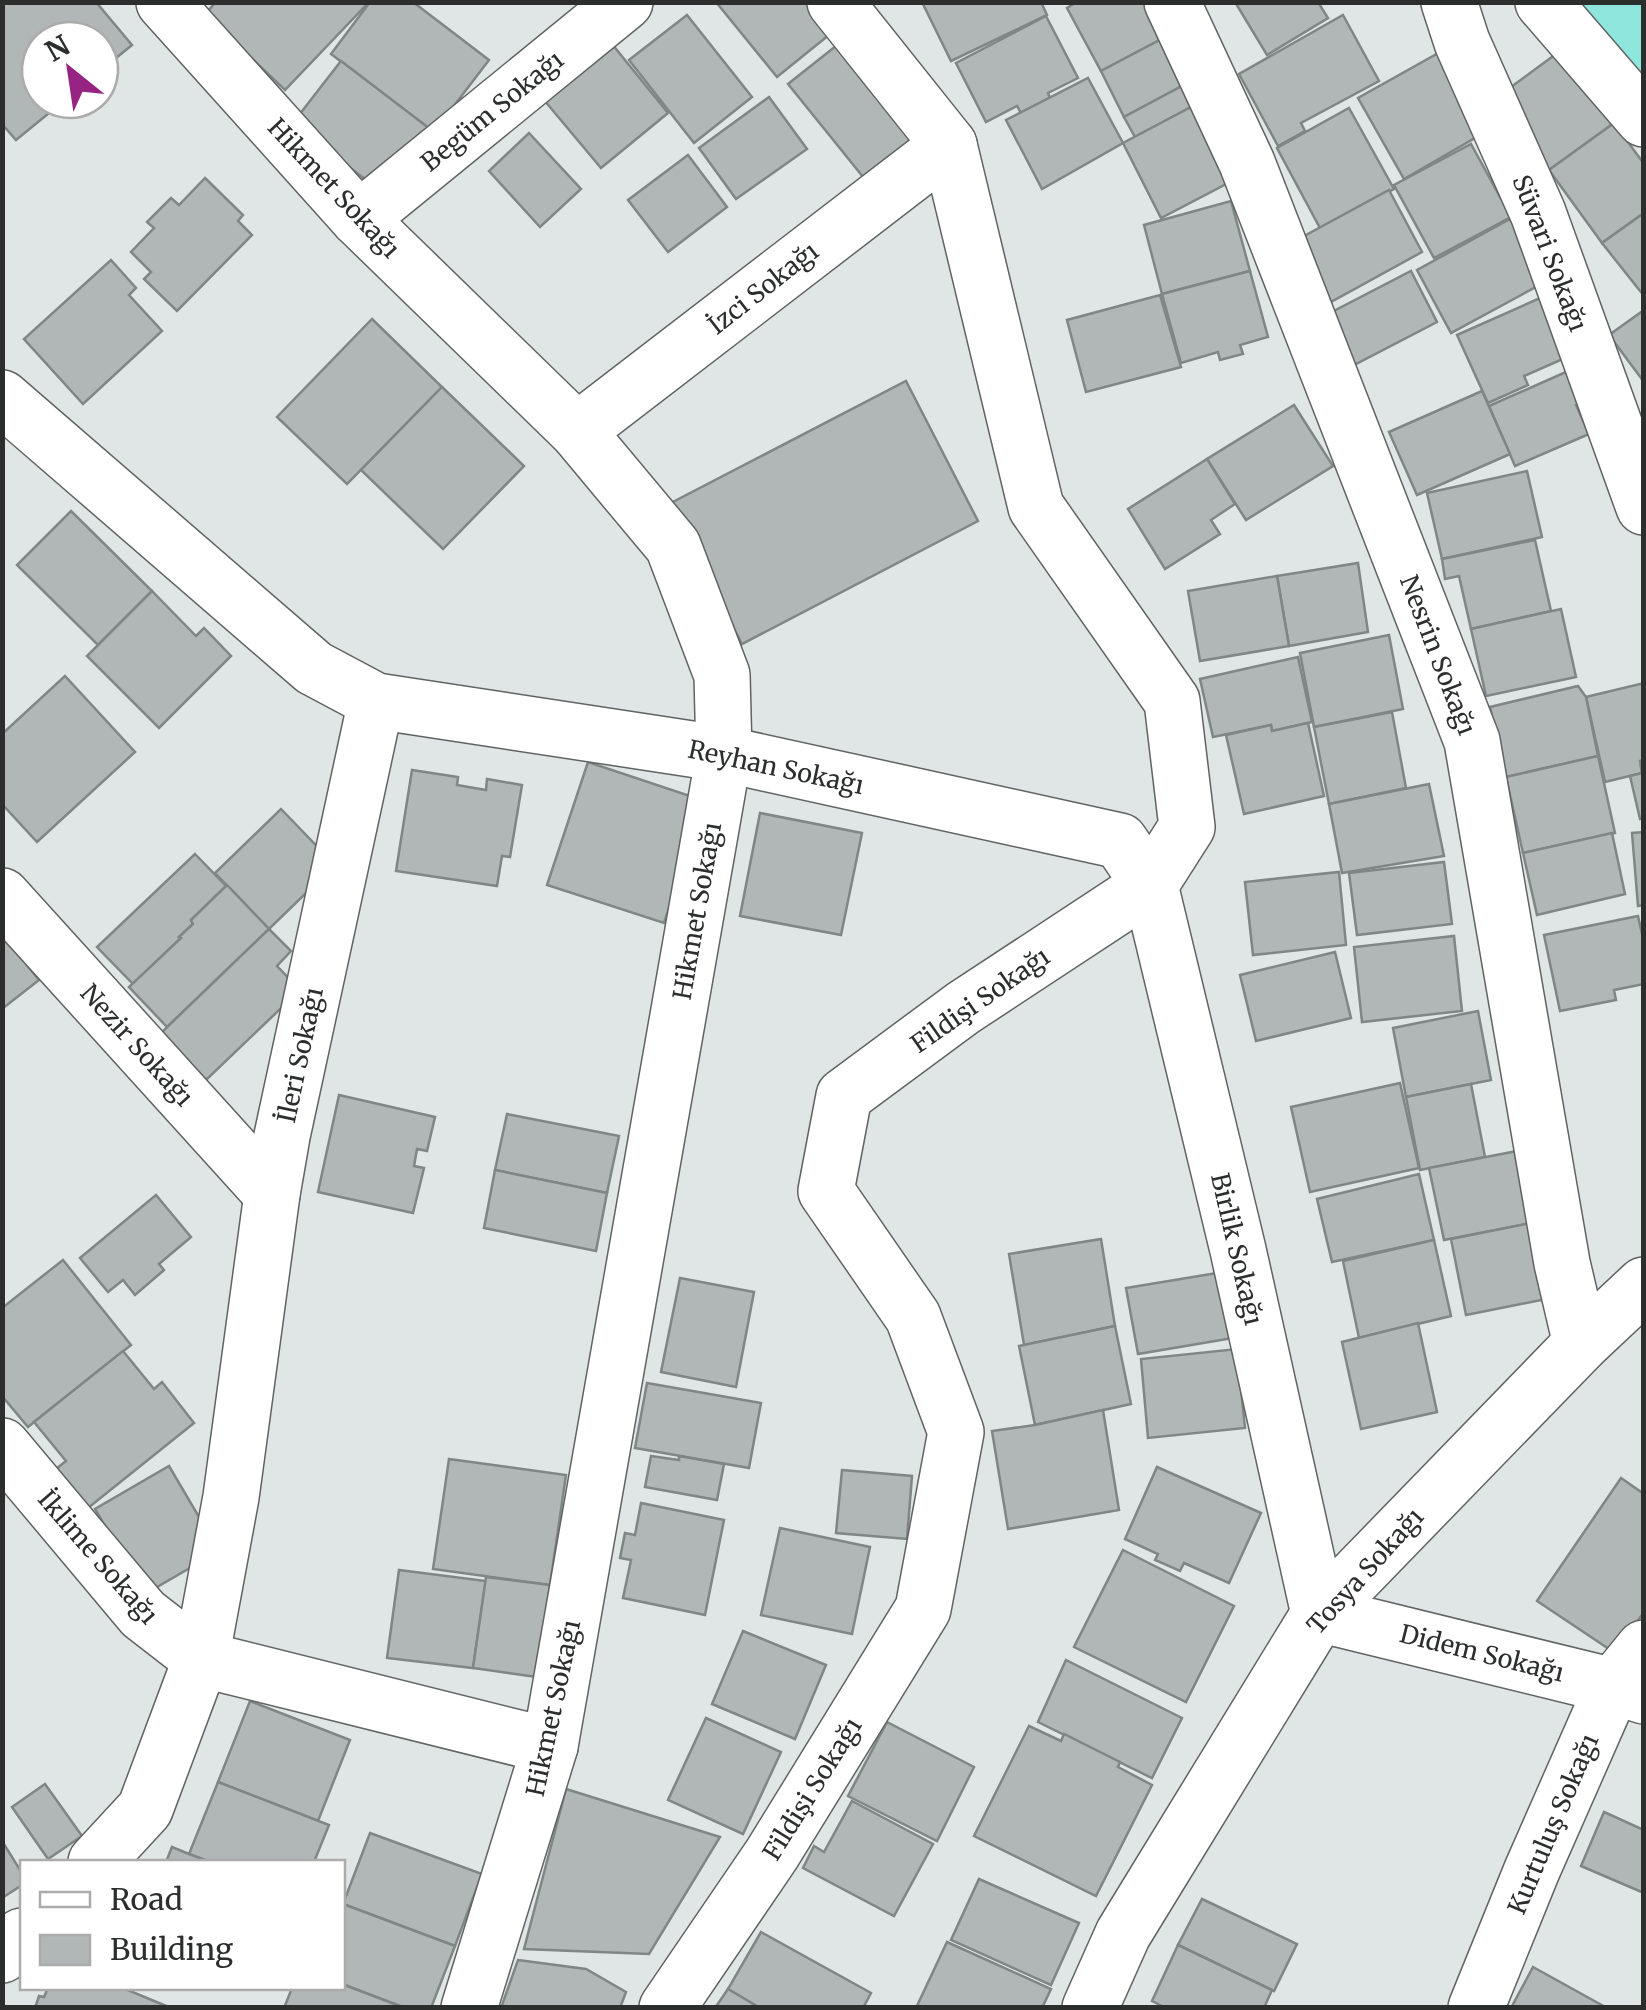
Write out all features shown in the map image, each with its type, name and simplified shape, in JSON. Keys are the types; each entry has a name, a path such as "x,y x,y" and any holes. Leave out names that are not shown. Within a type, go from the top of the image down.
{"street":[{"name":"Begüm Sokağı","path":"359,218 625,2"},
{"name":"Fildişi Sokağı","path":"668,2008 772,1854 923,1609 956,1432 913,1317 826,1191 844,1096 963,1008 1150,886 1187,827 1172,701 1036,507 948,145 835,2"},
{"name":"Nesrin Sokağı","path":"1172,2 1246,163 1472,741 1559,1244 1581,1344"},
{"name":"Süvari Sokağı","path":"1449,2 1462,42 1538,213 1644,506"},
{"path":"1543,2 1644,118"},
{"name":"Hikmet Sokağı","path":"167,3 359,218 577,430 673,546 722,675 724,754 550,1746 468,2008"},
{"name":"İzci Sokağı","path":"577,430 948,145"},
{"path":"2,398 314,668 376,700"},
{"name":"Reyhan Sokağı","path":"376,700 724,754 1120,841 1150,886"},
{"name":"İleri Sokağı","path":"98,1860 145,1809 201,1660 231,1497 286,1117 376,700"},
{"name":"Birlik Sokağı","path":"1150,886 1238,1250 1319,1614"},
{"name":"Nezir Sokağı","path":"2,896 272,1194"},
{"name":"Tosya Sokağı","path":"1090,2008 1122,1934 1319,1614 1581,1344 1644,1285"},
{"name":"İklime Sokağı","path":"2,1446 143,1614 201,1660"},
{"name":"Didem Sokağı","path":"1319,1614 1633,1676"},
{"path":"201,1660 550,1746"},
{"name":"Kurtuluş Sokağı","path":"1476,2008 1532,1870 1633,1676"}],"shaded area":[{"path":"1574,3 1643,3 1643,75"}],"building":[{"path":"2,2 96,2 111,20 20,20 20,120 40,120 16,140 2,124"},
{"path":"216,2 369,2 285,90 205,14"},
{"path":"370,2 413,2 489,60 434,132 331,54"},
{"path":"716,2 821,2 840,26 777,77"},
{"path":"922,2 1041,2 1047,15 951,61"},
{"path":"1077,2 1157,2 1173,33 1101,71 1067,8"},
{"path":"1235,2 1318,2 1328,18 1267,55"},
{"path":"687,15 752,97 694,143 629,60"},
{"path":"1343,15 1379,81 1301,123 1305,131 1278,146 1239,74"},
{"path":"1046,16 1078,78 1021,113 1017,106 986,122 956,63"},
{"path":"120,31 132,45 120,55"},
{"path":"1173,33 1182,86 1124,117 1101,71"},
{"path":"846,38 930,140 872,188 788,84"},
{"path":"612,44 668,113 601,168 544,100"},
{"path":"1442,51 1487,131 1404,179 1358,98"},
{"path":"1560,51 1614,123 1549,170 1496,98"},
{"path":"341,61 434,132 386,195 292,124"},
{"path":"1088,78 1123,143 1042,189 1006,120"},
{"path":"1182,86 1193,106 1135,137 1124,117"},
{"path":"769,97 807,149 736,199 699,148"},
{"path":"1193,106 1232,181 1161,218 1123,143"},
{"path":"1349,108 1394,189 1320,228 1277,148"},
{"path":"1614,123 1644,164 1644,213 1602,243 1549,170"},
{"path":"529,133 581,189 540,227 489,171"},
{"path":"1471,144 1511,217 1434,258 1394,185"},
{"path":"688,155 727,207 668,252 628,200"},
{"path":"205,178 243,215 238,221 252,235 177,311 144,279 151,272 131,252 154,228 147,222 171,198 179,205"},
{"path":"1389,190 1422,252 1329,303 1295,241"},
{"path":"1231,201 1250,271 1162,294 1144,225"},
{"path":"1644,213 1644,296 1602,243"},
{"path":"1510,219 1545,282 1451,333 1417,270"},
{"path":"111,260 136,288 129,295 162,331 83,404 24,339"},
{"path":"1250,271 1268,337 1240,345 1243,354 1220,360 1218,352 1181,363 1162,294"},
{"path":"1411,271 1437,322 1354,365 1328,314"},
{"path":"1160,295 1181,367 1086,392 1067,320"},
{"path":"1547,295 1574,354 1524,376 1528,385 1488,403 1457,335"},
{"path":"1644,310 1644,382 1609,335"},
{"path":"372,319 442,387 347,484 277,417"},
{"path":"1566,372 1589,434 1515,466 1489,406"},
{"path":"906,381 978,521 742,644 669,504"},
{"path":"442,387 524,466 443,549 361,470"},
{"path":"1482,391 1510,454 1417,495 1389,432"},
{"path":"1294,405 1333,466 1246,520 1207,459"},
{"path":"1207,459 1235,504 1211,520 1220,534 1165,569 1128,509"},
{"path":"1527,471 1542,537 1442,559 1427,493"},
{"path":"71,511 152,591 98,645 17,565"},
{"path":"1535,540 1551,611 1471,629 1459,576 1445,579 1442,559"},
{"path":"1358,563 1368,632 1289,646 1277,576"},
{"path":"1277,576 1289,646 1200,661 1188,591"},
{"path":"152,591 196,636 204,628 231,656 159,728 87,656"},
{"path":"1561,609 1576,677 1486,696 1471,629"},
{"path":"1389,635 1403,709 1314,727 1300,653"},
{"path":"1298,657 1312,722 1272,731 1271,725 1213,737 1200,679"},
{"path":"65,676 135,752 37,842 2,804 2,734"},
{"path":"1644,683 1642,773 1605,782 1586,697"},
{"path":"1578,686 1586,697 1598,756 1506,777 1490,707"},
{"path":"1392,712 1406,788 1329,804 1314,727"},
{"path":"1308,723 1324,796 1244,814 1226,735 1271,725 1272,731"},
{"path":"1598,756 1615,833 1523,853 1506,777"},
{"path":"588,762 705,801 664,923 547,885"},
{"path":"1644,766 1644,818 1640,819 1630,776 1642,773"},
{"path":"412,770 458,777 457,785 486,790 487,779 522,785 510,857 502,856 497,886 396,871"},
{"path":"1429,784 1444,856 1342,873 1329,804"},
{"path":"281,809 335,865 269,929 215,873"},
{"path":"760,813 862,833 841,935 740,916"},
{"path":"1644,832 1644,905 1638,906 1632,833"},
{"path":"1612,833 1625,894 1537,915 1523,853"},
{"path":"195,854 226,886 191,920 193,924 181,938 133,984 97,947"},
{"path":"1444,862 1452,924 1357,935 1349,873"},
{"path":"1339,872 1346,945 1253,955 1245,882"},
{"path":"227,885 269,929 167,1027 129,987 181,938 193,924 191,920"},
{"path":"1638,916 1644,943 1644,984 1614,990 1616,1000 1560,1011 1544,935"},
{"path":"269,929 291,951 277,966 300,990 206,1080 161,1033"},
{"path":"2,934 39,980 2,1009"},
{"path":"1454,936 1462,1011 1362,1022 1354,947"},
{"path":"1335,952 1351,1018 1256,1041 1240,975"},
{"path":"1478,1011 1491,1080 1406,1097 1393,1028"},
{"path":"1400,1083 1419,1168 1310,1192 1291,1107"},
{"path":"1471,1084 1485,1157 1420,1170 1406,1097"},
{"path":"339,1095 435,1117 427,1151 417,1149 414,1166 424,1168 413,1213 318,1192"},
{"path":"507,1114 619,1136 607,1193 495,1170"},
{"path":"1517,1151 1531,1223 1444,1240 1429,1168"},
{"path":"495,1170 607,1193 596,1251 484,1228"},
{"path":"1419,1174 1434,1240 1332,1262 1317,1199"},
{"path":"156,1195 191,1237 159,1264 164,1270 135,1295 123,1280 108,1292 80,1258"},
{"path":"1546,1220 1561,1296 1466,1315 1451,1239"},
{"path":"1101,1239 1115,1326 1024,1345 1009,1254"},
{"path":"1434,1240 1451,1316 1359,1338 1343,1261"},
{"path":"63,1260 131,1345 28,1427 2,1396 2,1308"},
{"path":"1229,1271 1239,1337 1138,1354 1126,1288"},
{"path":"680,1278 754,1292 736,1387 661,1372"},
{"path":"1418,1323 1437,1412 1361,1429 1342,1342"},
{"path":"1115,1326 1131,1404 1035,1425 1019,1346"},
{"path":"1237,1349 1245,1428 1148,1438 1141,1359"},
{"path":"123,1351 154,1389 162,1382 194,1423 88,1508 56,1469 66,1461 34,1422"},
{"path":"647,1383 761,1403 749,1468 635,1448"},
{"path":"1103,1410 1119,1510 1008,1529 992,1431"},
{"path":"651,1456 679,1460 679,1456 724,1464 717,1500 645,1487"},
{"path":"449,1459 566,1475 550,1585 433,1569"},
{"path":"169,1466 219,1551 145,1594 95,1509"},
{"path":"1157,1467 1261,1513 1229,1583 1184,1563 1180,1571 1155,1560 1158,1554 1125,1539"},
{"path":"842,1470 912,1476 907,1539 836,1533"},
{"path":"1621,1478 1644,1494 1644,1612 1615,1653 1537,1601"},
{"path":"641,1503 724,1520 705,1615 623,1598 631,1560 620,1558 625,1533 635,1535"},
{"path":"780,1528 870,1547 852,1634 761,1615"},
{"path":"1123,1550 1234,1606 1186,1702 1074,1647"},
{"path":"399,1570 486,1581 473,1668 387,1658"},
{"path":"486,1577 550,1585 537,1677 473,1668"},
{"path":"743,1631 826,1665 795,1739 712,1704"},
{"path":"1066,1660 1182,1718 1152,1778 1038,1722"},
{"path":"250,1701 350,1740 318,1821 218,1782"},
{"path":"706,1718 781,1752 743,1834 668,1800"},
{"path":"887,1722 974,1767 937,1841 848,1796"},
{"path":"1029,1726 1061,1741 1064,1734 1120,1762 1118,1767 1152,1785 1096,1896 974,1836"},
{"path":"218,1782 329,1825 315,1860 205,1860 189,1854"},
{"path":"45,1784 82,1836 48,1859 12,1807"},
{"path":"566,1789 720,1837 649,1954 524,1949"},
{"path":"852,1801 933,1844 894,1916 803,1868 814,1846 824,1852"},
{"path":"1604,1812 1644,1830 1644,1893 1581,1866"},
{"path":"370,1833 482,1874 455,1946 345,1905"},
{"path":"2,1841 20,1870 20,1886 2,1898"},
{"path":"172,1847 205,1860 167,1860"},
{"path":"979,1879 1079,1923 1051,1985 951,1940"},
{"path":"1202,1899 1297,1944 1274,1991 1178,1945"},
{"path":"345,1905 455,1946 431,2008 405,2008 345,1985"},
{"path":"761,1932 871,1993 863,2008 760,2008 728,1989"},
{"path":"947,1942 1051,1989 1042,2008 916,2008"},
{"path":"1178,1945 1272,1990 1264,2008 1166,2008 1152,2001"},
{"path":"518,1960 586,1969 626,1992 620,2008 501,2008"},
{"path":"1533,1967 1607,2008 1511,2008"},
{"path":"345,1985 405,2008 284,2008 291,1990 345,1990"},
{"path":"728,1989 760,2008 715,2008"},
{"path":"47,1990 128,1990 171,2008 35,2008 39,1996 44,1997"}]}
